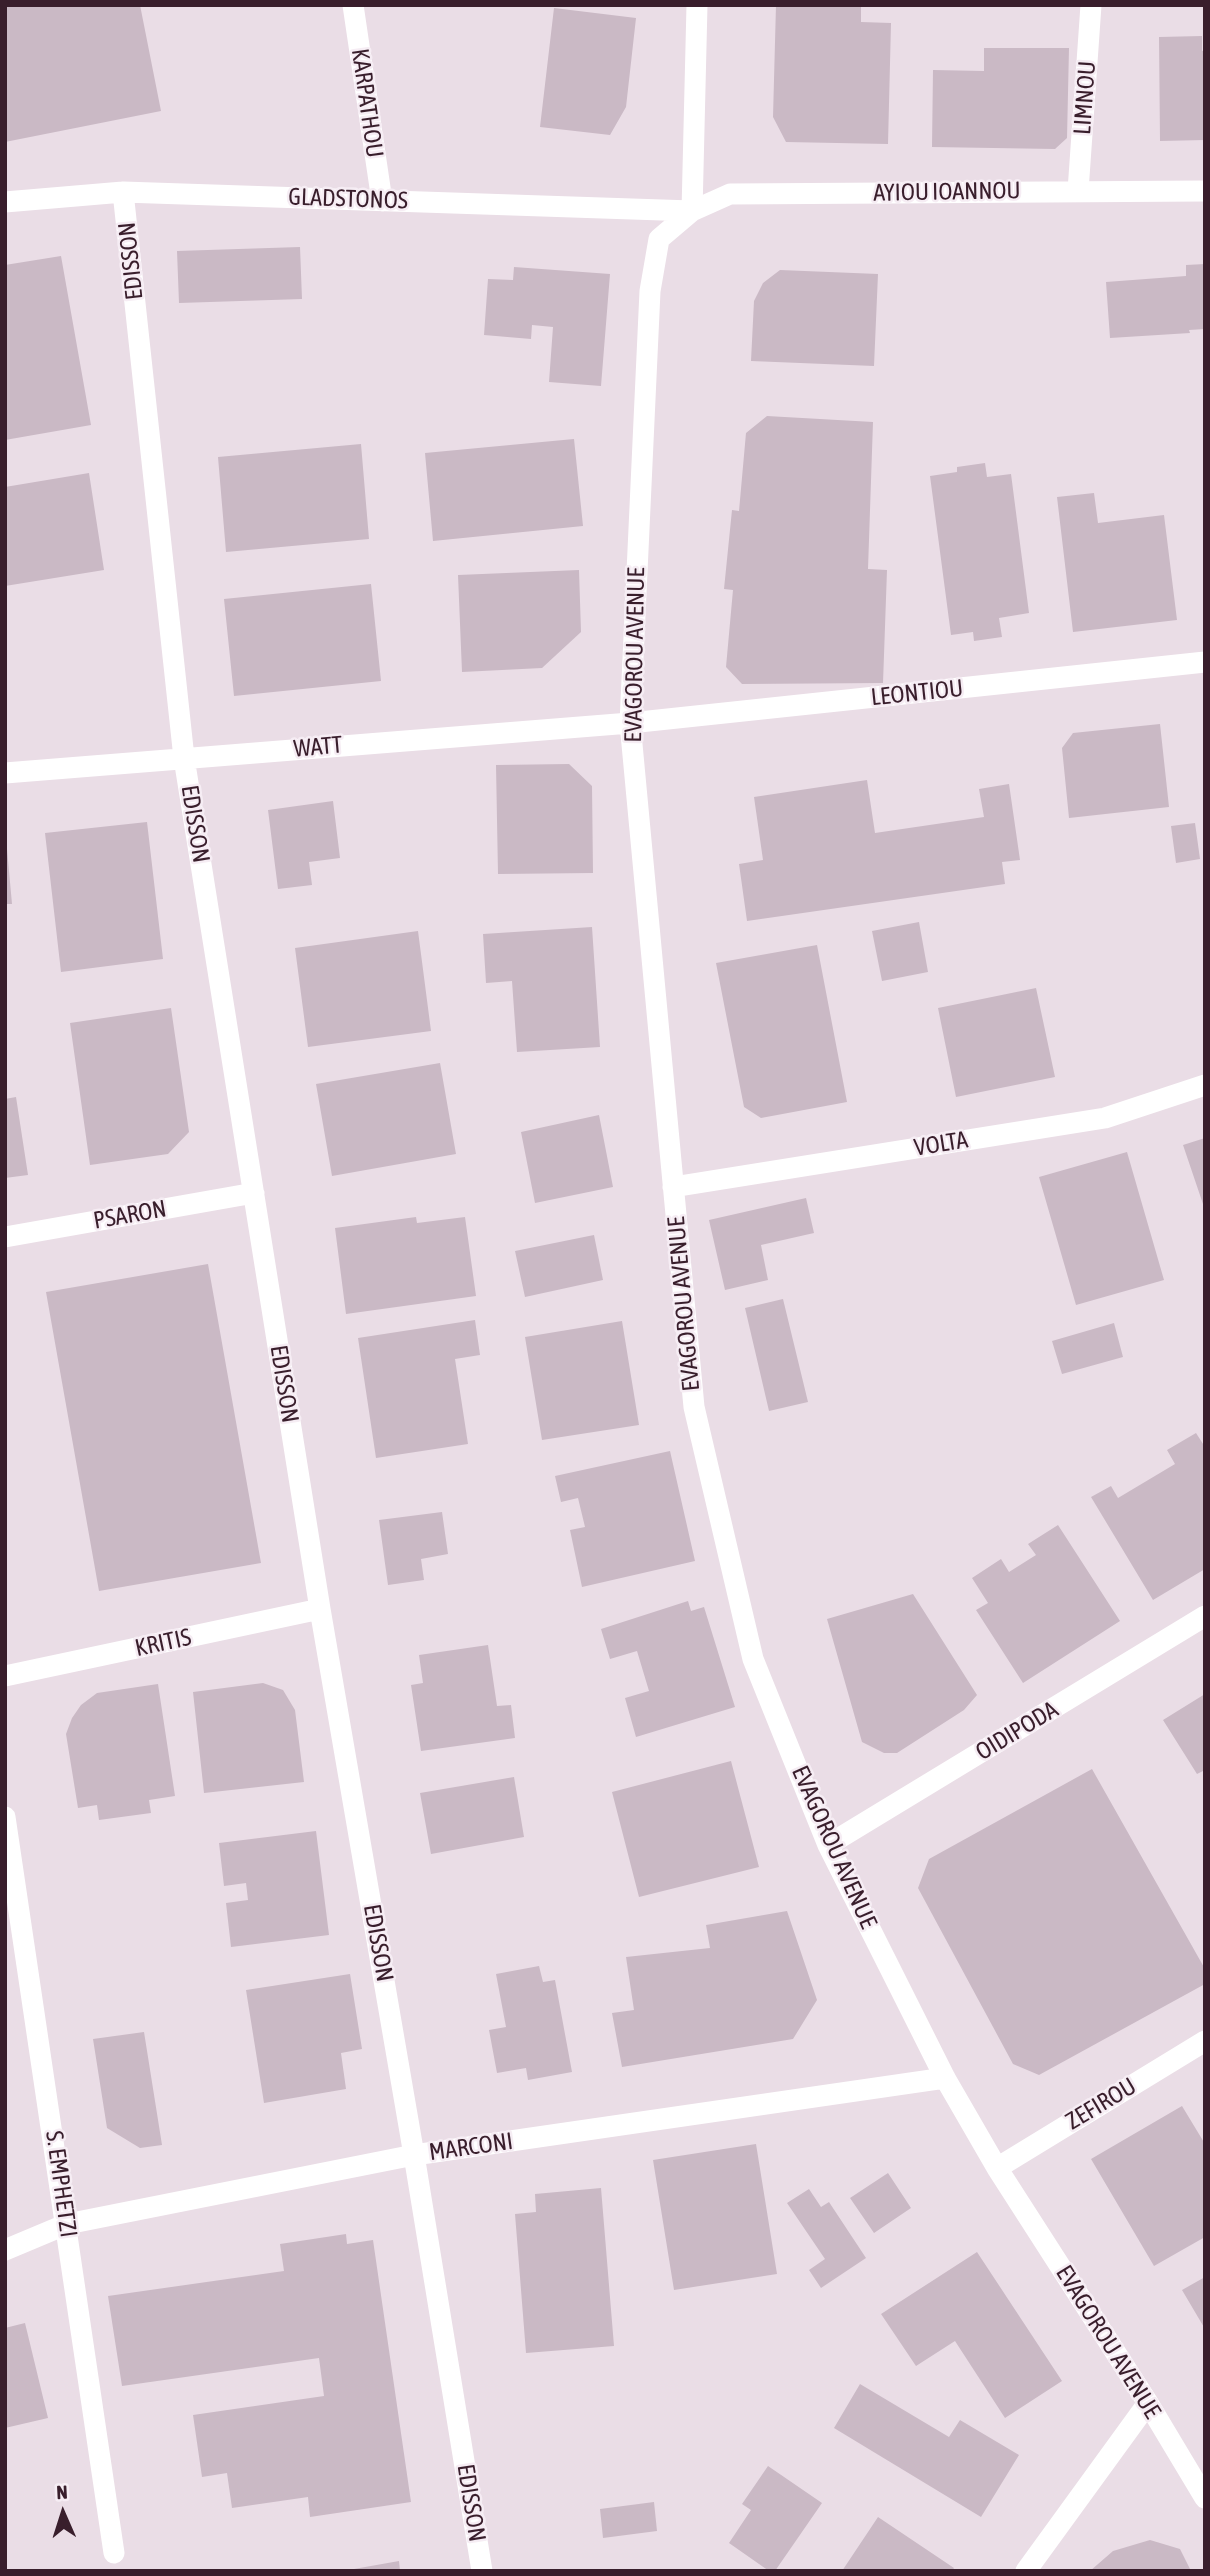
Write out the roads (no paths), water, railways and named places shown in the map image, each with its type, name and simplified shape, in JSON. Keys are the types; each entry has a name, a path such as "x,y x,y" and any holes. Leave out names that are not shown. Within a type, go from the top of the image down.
{"street":[{"name":"KARPATHOU","path":"353,5 382,201"},
{"path":"692,211 697,5"},
{"name":"LIMNOU","path":"1078,191 1091,5"},
{"name":"AYIOU IOANNOU","path":"692,211 730,194 1205,191"},
{"name":"GLADSTONOS","path":"5,202 123,192 692,211"},
{"name":"EDISSON","path":"123,192 184,758 320,1609 482,2571"},
{"name":"EVAGOROU AVENUE","path":"692,211 659,239 650,291 630,723 694,1407 753,1659 828,1845 945,2078 997,2168 1204,2493"},
{"name":"LEONTIOU","path":"630,723 1205,662"},
{"name":"WATT","path":"5,773 630,723"},
{"name":"VOLTA","path":"673,1188 1105,1118 1205,1084"},
{"name":"PSARON","path":"5,1237 254,1193"},
{"name":"KRITIS","path":"5,1676 320,1609"},
{"name":"OIDIPODA","path":"828,1845 1205,1616"},
{"name":"S. EMPHETZI","path":"5,1816 114,2553"},
{"name":"ZEFIROU","path":"997,2168 1205,2041"},
{"name":"MARCONI","path":"5,2250 67,2224 414,2155 945,2078"},
{"path":"1026,2571 1148,2403"}]}
